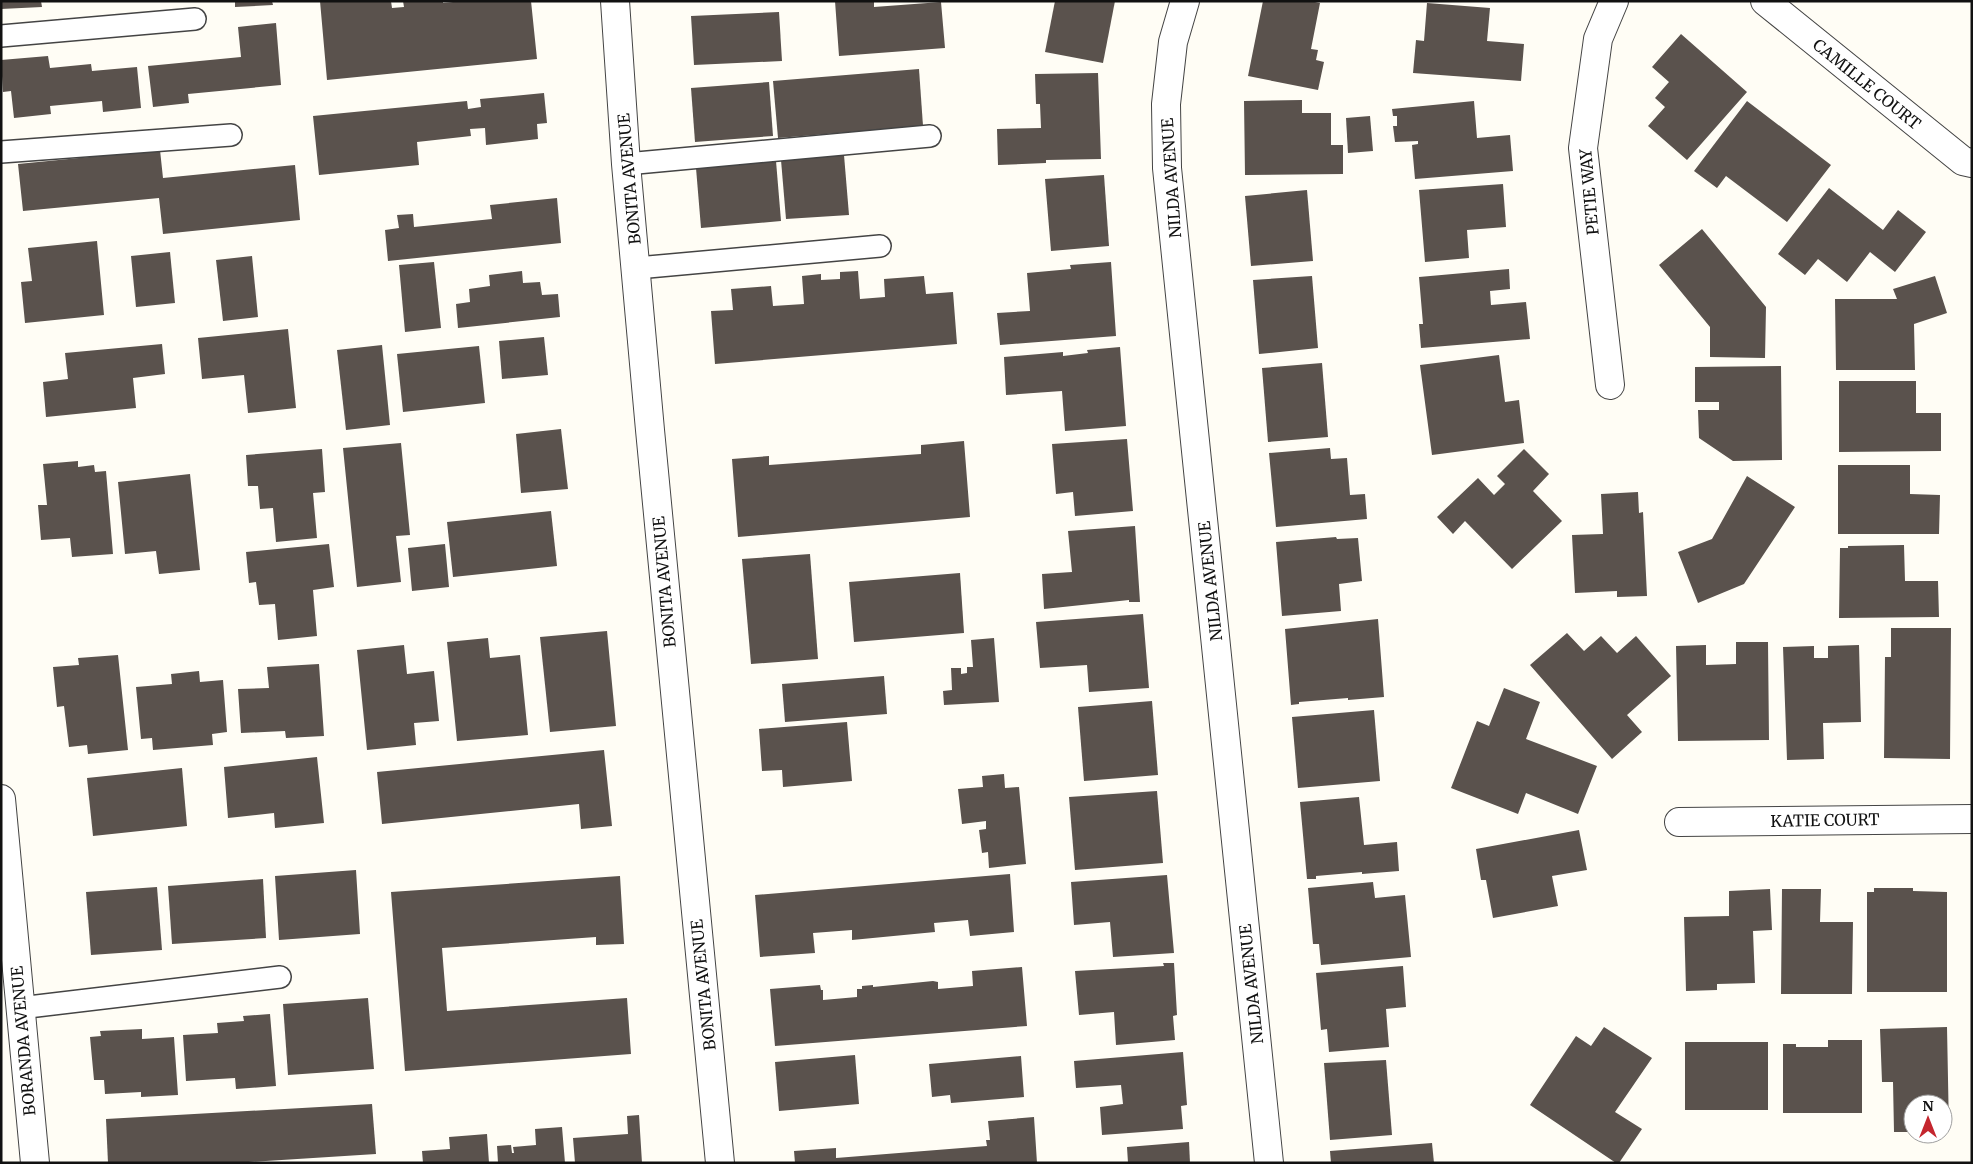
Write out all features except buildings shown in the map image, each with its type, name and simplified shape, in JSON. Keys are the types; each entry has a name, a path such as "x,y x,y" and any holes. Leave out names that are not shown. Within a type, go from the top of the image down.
{"street":[{"name":"BONITA AVENUE","path":"615,1 626,164 637,268 650,430 720,1163"},
{"name":"NILDA AVENUE","path":"1184,1 1173,42 1166,104 1167,168 1269,1163"},
{"name":"PETIE WAY","path":"1610,386 1583,148 1598,38 1614,1"},
{"name":"CAMILLE COURT","path":"1765,1 1963,161 1972,163"},
{"name":"BORANDA AVENUE","path":"1,799 9,971 20,1008 35,1163"},
{"name":"KATIE COURT","path":"1679,822 1972,819"}],"lane":[{"path":"1,36 196,19"},
{"path":"1,152 231,135"},
{"path":"626,164 930,136"},
{"path":"637,268 880,246"},
{"path":"20,1008 280,976"}]}
